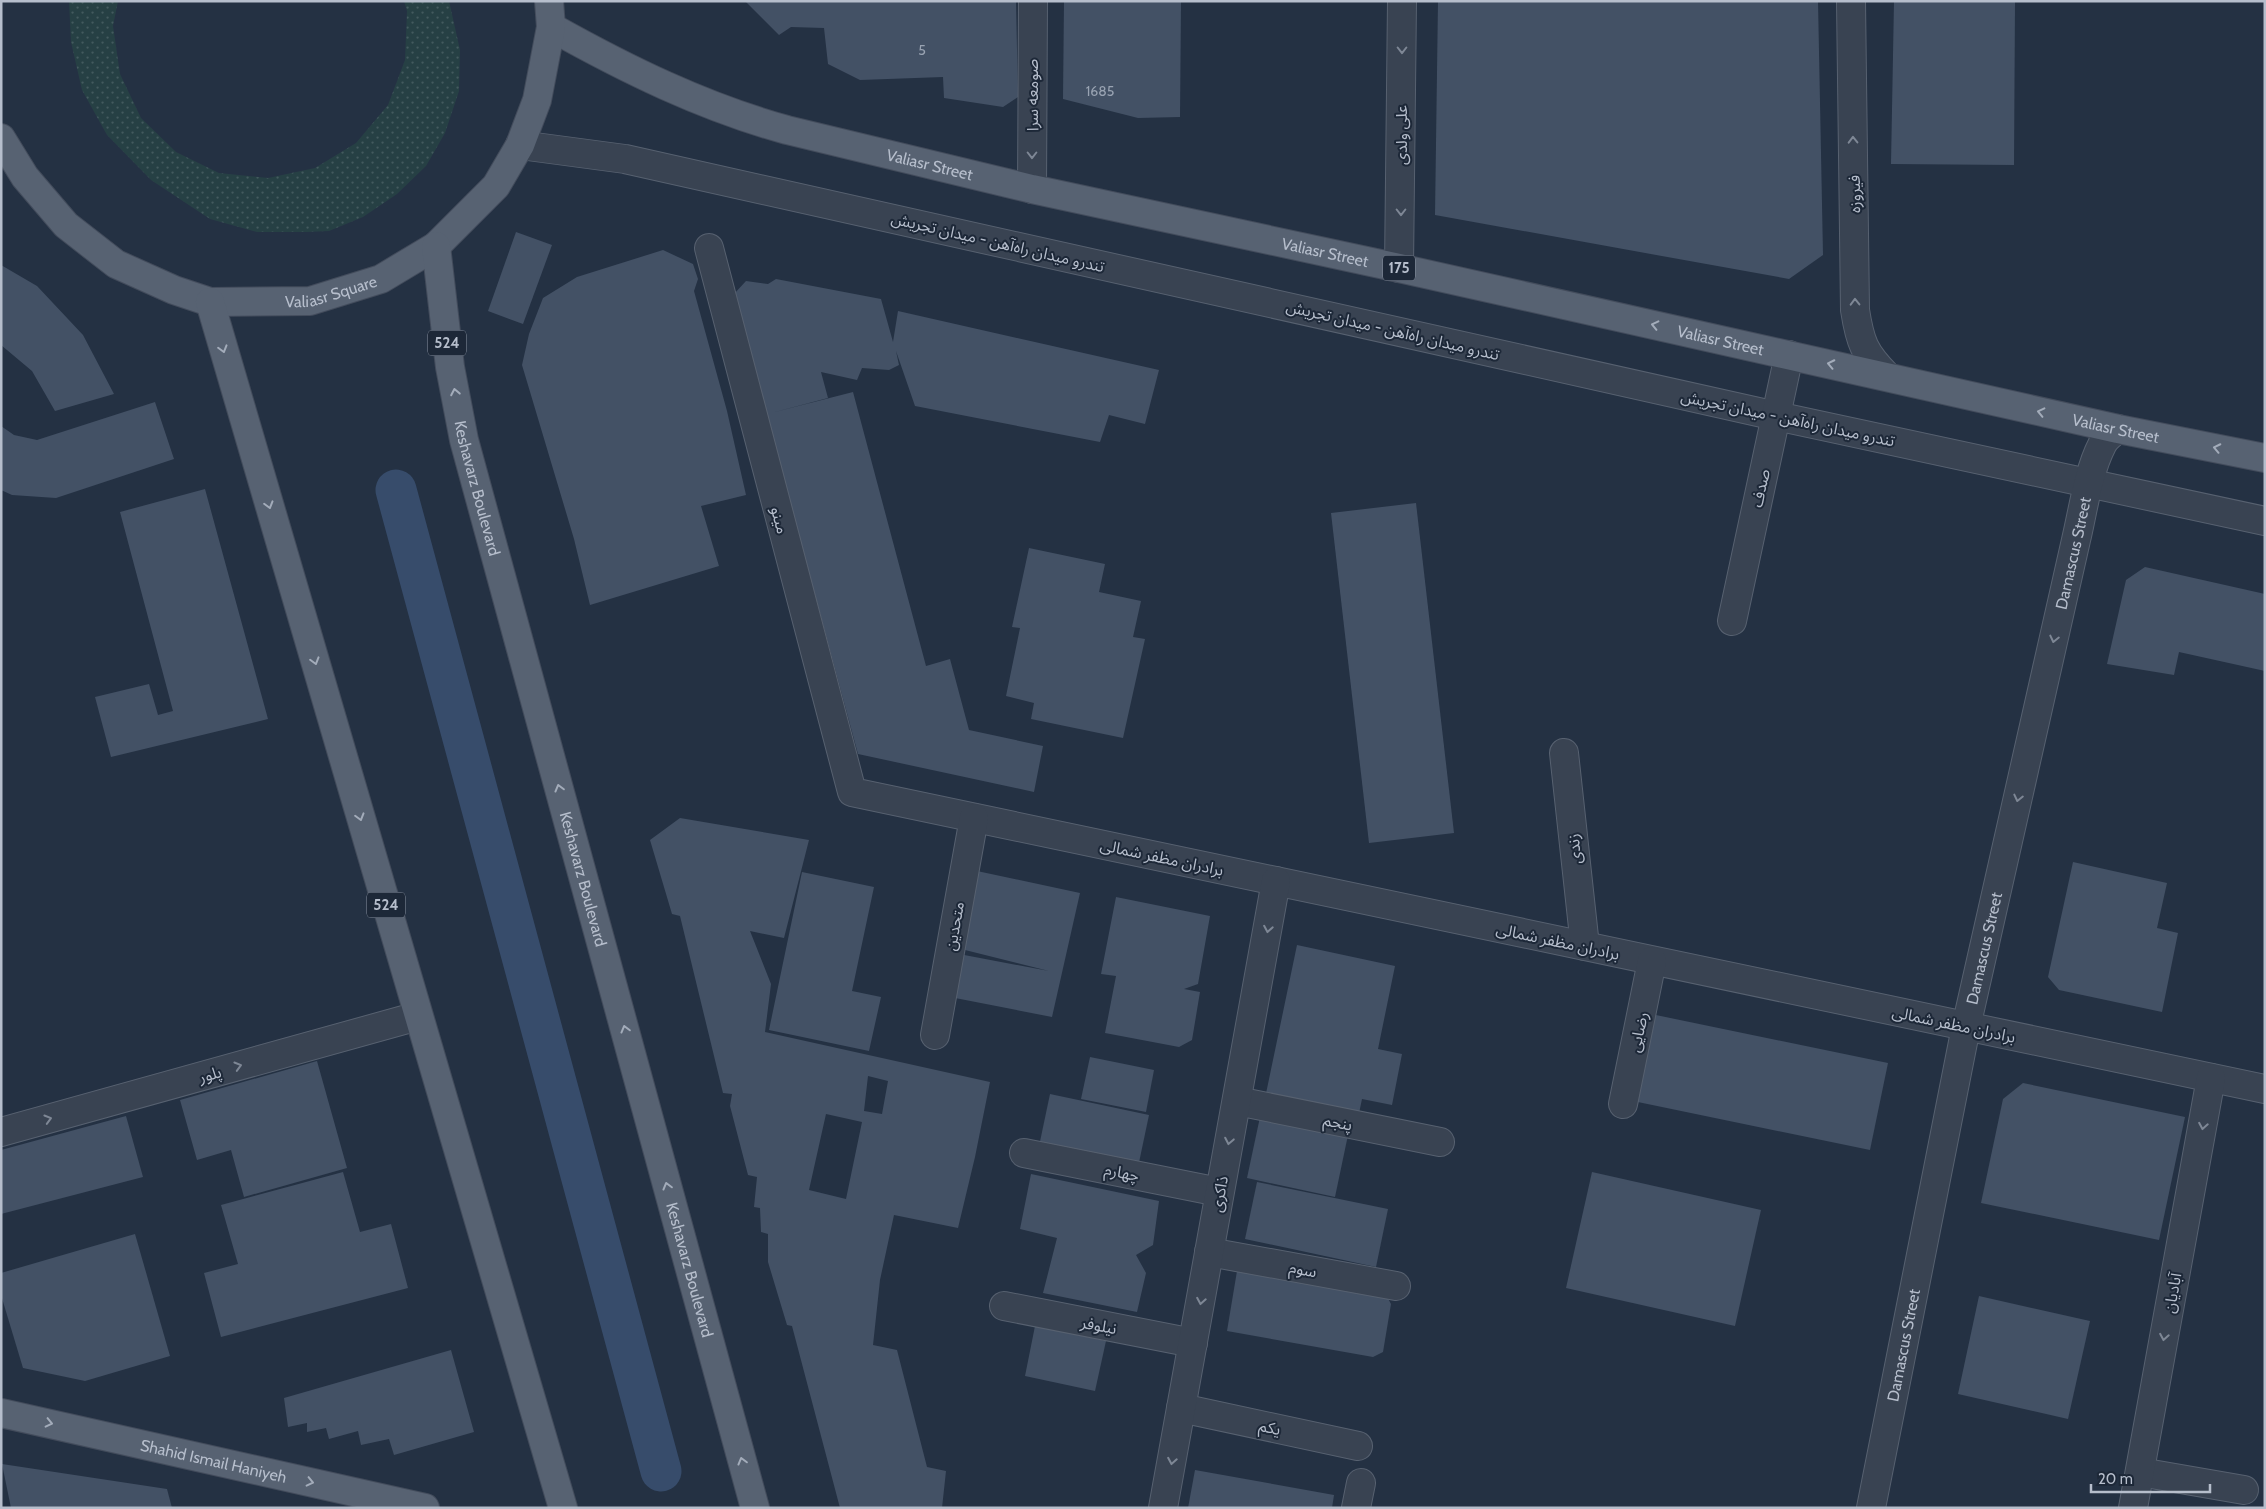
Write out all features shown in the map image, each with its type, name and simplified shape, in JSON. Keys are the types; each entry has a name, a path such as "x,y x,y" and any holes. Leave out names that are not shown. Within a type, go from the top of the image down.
{"main road":[{"name":"Valiasr Street","path":"550,14 621,66 756,121 1032,189 1399,268 2118,429 2265,458"},
{"name":"Valiasr Square","path":"1,138 25,176 66,225 116,264 174,290 210,302 310,301 381,279 436,246 496,186 520,145 537,100 550,14"},
{"name":"Keshavarz Boulevard","path":"436,246 450,366 464,440 755,1508"},
{"name":"524","path":"210,302 562,1508"},
{"name":"Shahid Ismail Haniyeh","path":"3,1408 425,1508"}],"street":[{"name":"صومعه سرا","path":"1032,1 1032,189"},
{"name":"علی ولدی","path":"1399,268 1402,1"},
{"name":"فیروزه","path":"1851,1 1855,310 1860,339 1871,360 1887,376"},
{"name":"تندرو میدان راه‌آهن - میدان تجریش","path":"520,145 625,159 1776,416 2265,521"},
{"name":"مینو","path":"709,248 852,792"},
{"name":"صدف","path":"1732,621 1789,355"},
{"name":"Damascus Street","path":"1871,1508 1966,1027 2090,483 2102,444 2118,429"},
{"name":"زندی","path":"1564,753 1585,946"},
{"name":"برادران مظفر شمالی","path":"852,792 1966,1027 2211,1078 2264,1087"},
{"name":"متحدین","path":"935,1035 974,818"},
{"name":"ذاکری","path":"1163,1508 1276,881"},
{"name":"رضایی","path":"1623,1104 1652,960"},
{"name":"پلور","path":"1,1132 418,1016"},
{"name":"آبادیان","path":"2133,1508 2211,1078"},
{"name":"پنجم","path":"1237,1102 1440,1142"},
{"name":"چهارم","path":"1024,1153 1219,1192"},
{"name":"سوم","path":"1209,1252 1396,1286"},
{"name":"نیلوفر","path":"1004,1306 1193,1343"},
{"name":"یکم","path":"1181,1408 1358,1446"},
{"path":"2140,1472 2244,1490"}],"green space":[{"path":"69,1 118,1 113,26 120,74 141,118 176,152 219,173 268,178 315,168 356,143 388,105 405,60 407,11 404,1 449,1 460,50 459,91 445,133 426,166 397,194 363,217 329,231 257,232 210,219 151,180 107,135 82,90 71,42"}],"building":[{"path":"745,1 1016,1 1018,97 1003,107 944,98 943,77 860,80 828,64 824,28 791,27 779,35"},
{"path":"1064,1 1181,1 1180,117 1138,118 1063,99"},
{"path":"1438,1 1818,1 1823,255 1789,279 1435,215"},
{"path":"1894,1 2015,1 2014,165 1891,164"},
{"path":"516,232 552,245 523,324 488,311"},
{"path":"663,250 693,264 698,279 694,291 727,411 746,495 701,506 719,566 590,605 574,539 522,365 529,334 543,298 577,277"},
{"path":"1,265 37,286 83,335 114,394 55,411 32,371 1,345"},
{"path":"776,279 881,299 893,342 898,311 1159,370 1145,424 1109,415 1100,442 915,406 896,351 899,365 889,370 862,368 857,380 821,372 828,398 771,413 853,392 926,666 950,659 969,730 1043,746 1034,792 858,754 734,294 746,281 768,284"},
{"path":"155,402 174,459 56,498 12,495 1,490 1,426 14,435 37,440"},
{"path":"205,489 268,719 111,757 95,697 149,684 158,715 173,711 120,512"},
{"path":"1416,503 1454,833 1369,843 1331,513"},
{"path":"1029,548 1105,564 1099,592 1141,601 1133,637 1145,639 1123,738 1031,719 1034,703 1006,696 1020,628 1012,627"},
{"path":"2145,567 2265,594 2265,671 2179,652 2174,675 2107,664 2126,580"},
{"path":"680,818 809,840 784,938 750,931 771,984 765,1032 990,1082 958,1228 894,1215 880,1280 873,1345 897,1350 927,1467 946,1471 942,1508 840,1508 792,1326 787,1325 768,1262 768,1234 761,1232 760,1208 754,1207 757,1177 748,1175 730,1106 732,1094 723,1093 680,916 672,914 650,840","holes":["868,1076 888,1081 882,1114 864,1111","826,1114 862,1122 846,1199 809,1190"]},
{"path":"2073,862 2167,883 2157,928 2178,933 2162,1012 2059,990 2048,977"},
{"path":"977,871 1080,893 1052,1017 950,997 959,954 1049,971 961,949"},
{"path":"802,872 874,887 852,991 881,997 869,1051 769,1030"},
{"path":"1116,897 1210,916 1198,984 1184,989 1200,992 1192,1040 1179,1047 1105,1033 1116,976 1101,974"},
{"path":"1297,945 1395,966 1378,1049 1402,1054 1392,1105 1362,1099 1357,1123 1264,1103"},
{"path":"1651,1014 1888,1063 1870,1150 1633,1101"},
{"path":"1090,1057 1154,1070 1146,1112 1081,1099"},
{"path":"317,1061 347,1168 244,1197 231,1150 197,1160 180,1100"},
{"path":"2023,1083 2185,1117 2159,1240 1981,1203 2003,1099"},
{"path":"1050,1094 1149,1115 1137,1172 1038,1151"},
{"path":"126,1116 143,1177 1,1214 1,1150"},
{"path":"1260,1117 1348,1135 1335,1197 1247,1178"},
{"path":"343,1172 360,1232 391,1224 408,1288 221,1337 204,1273 238,1264 221,1205"},
{"path":"1592,1172 1761,1210 1735,1326 1566,1288"},
{"path":"1031,1174 1159,1201 1153,1245 1136,1255 1146,1273 1137,1312 1043,1293 1057,1238 1020,1229"},
{"path":"1257,1182 1388,1209 1376,1267 1245,1239"},
{"path":"135,1234 170,1356 85,1381 23,1368 1,1295 1,1273"},
{"path":"1238,1265 1384,1291 1391,1304 1383,1352 1373,1357 1227,1331"},
{"path":"1979,1296 2090,1321 2068,1419 1958,1394"},
{"path":"1035,1326 1106,1341 1095,1391 1025,1376"},
{"path":"451,1350 474,1432 394,1455 389,1439 361,1445 358,1431 329,1439 326,1428 307,1432 307,1423 288,1427 284,1398"},
{"path":"2,1464 167,1489 172,1508 11,1508"},
{"path":"1195,1470 1334,1495 1332,1508 1188,1508"}],"waterway":[{"path":"396,490 661,1471"}]}
